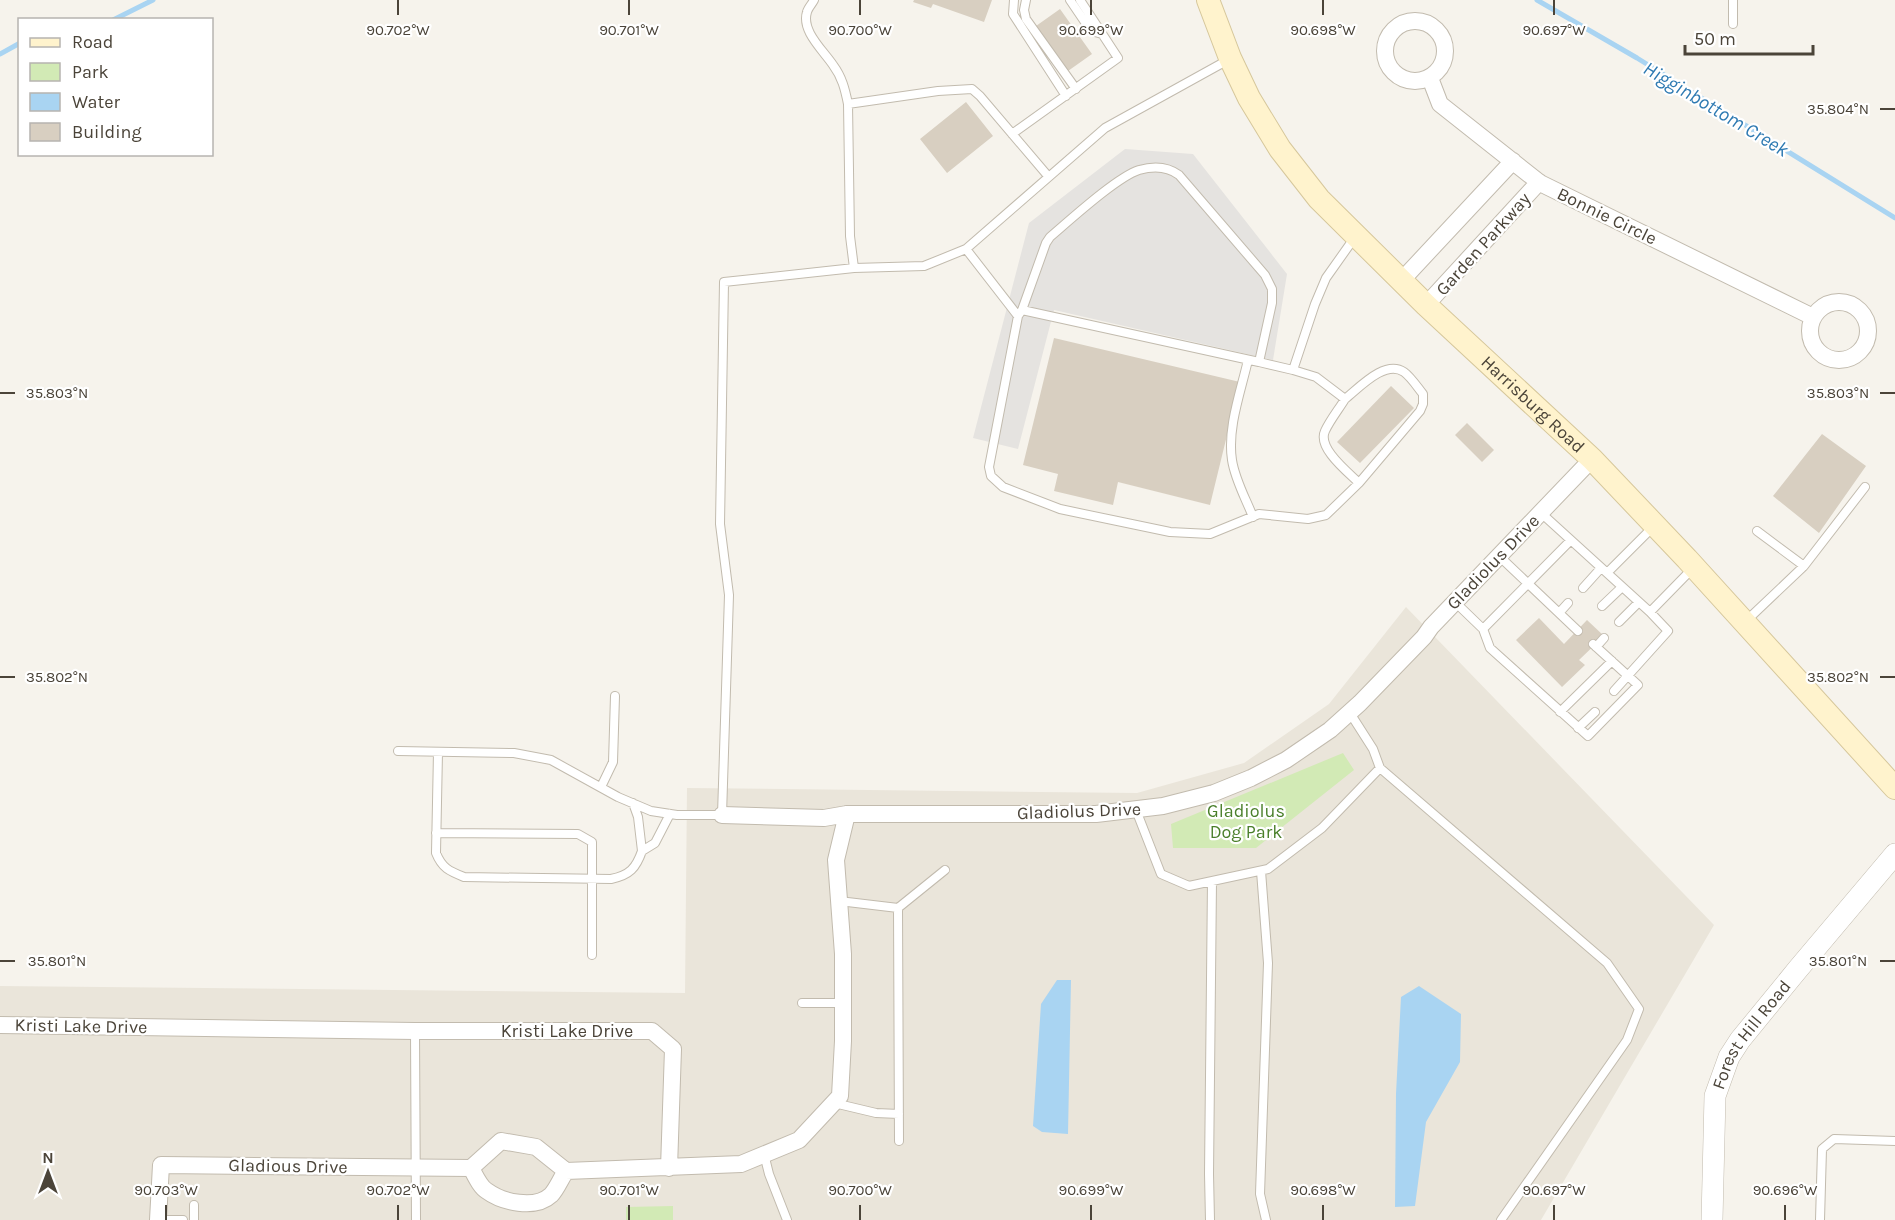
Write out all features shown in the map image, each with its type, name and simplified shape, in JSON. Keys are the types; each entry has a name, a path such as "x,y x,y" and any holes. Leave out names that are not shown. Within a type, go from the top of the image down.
{"main road":[{"name":"Harrisburg Road","path":"1208,0 1230,58 1249,98 1280,149 1319,199 1426,306 1592,459 1694,567 1895,788"}],"street":[{"name":"Bonnie Circle","path":"1430,78 1440,104 1539,182 1813,316"},
{"name":"Garden Parkway","path":"1401,281 1513,161"},
{"name":"Garden Parkway","path":"1426,306 1539,182"},
{"name":"Gladiolus Drive","path":"722,815 824,818 847,814 1096,814 1187,801 1220,791 1251,778 1286,759 1330,730 1350,713 1592,459"},
{"path":"566,1171 550,1196 534,1203 519,1203 485,1191 471,1168 501,1141 536,1147 566,1171 741,1164 799,1140 840,1096 843,1041 843,954 836,860 847,814"},
{"name":"Forest Hill Road","path":"1713,1220 1715,1096 1729,1057 1791,977 1895,854"},
{"name":"Kristi Lake Drive","path":"0,1025 415,1031 652,1031 673,1049 669,1168"},
{"name":"Gladious Drive","path":"158,1220 161,1165 471,1168"}],"lane":[{"path":"814,0 807,12 806,24 844,84 848,104 850,237 854,268"},
{"path":"1014,0 1013,14 1066,96"},
{"path":"1026,0 1024,10 1026,19 1076,88"},
{"path":"1070,0 1091,31 1102,35"},
{"path":"1012,134 1118,58 1080,0"},
{"path":"1733,0 1733,24"},
{"path":"398,751 514,753 551,760 651,811 670,814 722,815 729,595 720,524 724,282 854,268 924,266 966,249 1105,128 1230,58"},
{"path":"848,104 938,91 972,89 1048,176"},
{"path":"1259,362 1272,303 1272,289 1265,275 1179,175 1171,169 1157,167 1139,170 1124,177 1050,237 1043,250 1020,313 989,467 991,476 1003,487 1060,509 1170,532 1210,534 1259,514 1308,519 1326,515 1359,483 1420,411 1423,394 1404,371 1393,369 1378,373 1345,399 1323,433 1323,443 1329,452 1359,483"},
{"path":"1293,370 1326,278 1355,236"},
{"path":"966,249 1020,313 1293,370 1316,377 1345,399"},
{"path":"1248,360 1234,421 1232,459 1253,517"},
{"path":"1745,623 1804,566 1865,488"},
{"path":"1540,513 1650,612 1668,632 1614,691"},
{"path":"1582,588 1654,526"},
{"path":"1757,531 1804,566"},
{"path":"1483,629 1570,540"},
{"path":"1499,556 1578,631"},
{"path":"1650,612 1694,567"},
{"path":"1602,606 1622,587"},
{"path":"1455,602 1483,629 1490,648 1588,736 1638,685 1594,645 1604,638"},
{"path":"1619,622 1639,602"},
{"path":"1559,613 1568,603"},
{"path":"1560,712 1612,661"},
{"path":"601,787 613,762 615,696"},
{"path":"1578,728 1595,712"},
{"path":"1350,713 1373,749 1380,768 1607,963 1639,1009 1627,1040 1501,1220"},
{"path":"438,752 436,853 440,864 464,876 591,879 612,879 625,876 636,867 642,851 638,818 633,803"},
{"path":"1136,810 1161,874 1189,886 1268,869 1322,828 1380,768"},
{"path":"642,851 655,843 670,814"},
{"path":"436,833 578,834 592,842 592,955"},
{"path":"839,901 898,908 945,870"},
{"path":"1262,871 1268,963 1260,1194 1266,1220"},
{"path":"1210,1220 1212,881"},
{"path":"898,908 900,1141"},
{"path":"802,1003 843,1003"},
{"path":"415,1031 416,1220"},
{"path":"834,1102 876,1113 899,1114"},
{"path":"1820,1220 1822,1149 1834,1139 1895,1141"},
{"path":"764,1154 769,1174 787,1220"},
{"path":"194,1205 194,1220"},
{"path":"158,1220 183,1220"}],"shaded area":[{"path":"1125,149 1193,154 1287,274 1273,360 1054,310 1018,449 973,438 1029,223"},
{"path":"1406,607 1714,925 1541,1220 0,1220 0,986 685,993 687,788 1137,793 1244,763 1329,704"}],"green space":[{"name":"Gladiolus Dog Park","path":"1343,753 1354,770 1256,848 1173,848 1171,824"},
{"path":"673,1206 673,1220 626,1220 626,1207"}],"water":[{"path":"1057,980 1071,980 1068,1134 1042,1132 1033,1126 1041,1004"},
{"path":"1419,986 1461,1014 1460,1062 1426,1122 1415,1206 1395,1207 1396,1094 1401,997"}],"building":[{"path":"914,0 992,0 984,22 933,4 931,8 913,2"},
{"path":"1060,9 1092,54 1068,71 1036,26"},
{"path":"966,102 993,136 947,173 920,139"},
{"path":"1054,338 1240,382 1210,505 1118,482 1113,505 1054,491 1058,474 1023,465"},
{"path":"1391,386 1414,408 1360,463 1337,442"},
{"path":"1467,423 1494,450 1482,462 1455,435"},
{"path":"1822,434 1866,466 1819,533 1773,496"},
{"path":"1539,618 1564,644 1587,620 1604,636 1579,660 1585,665 1562,687 1516,640"}],"waterway":[{"path":"117,18 153,0"},
{"name":"Higginbottom Creek","path":"1537,0 1637,58 1895,218"},
{"path":"0,54 18,44"}]}
